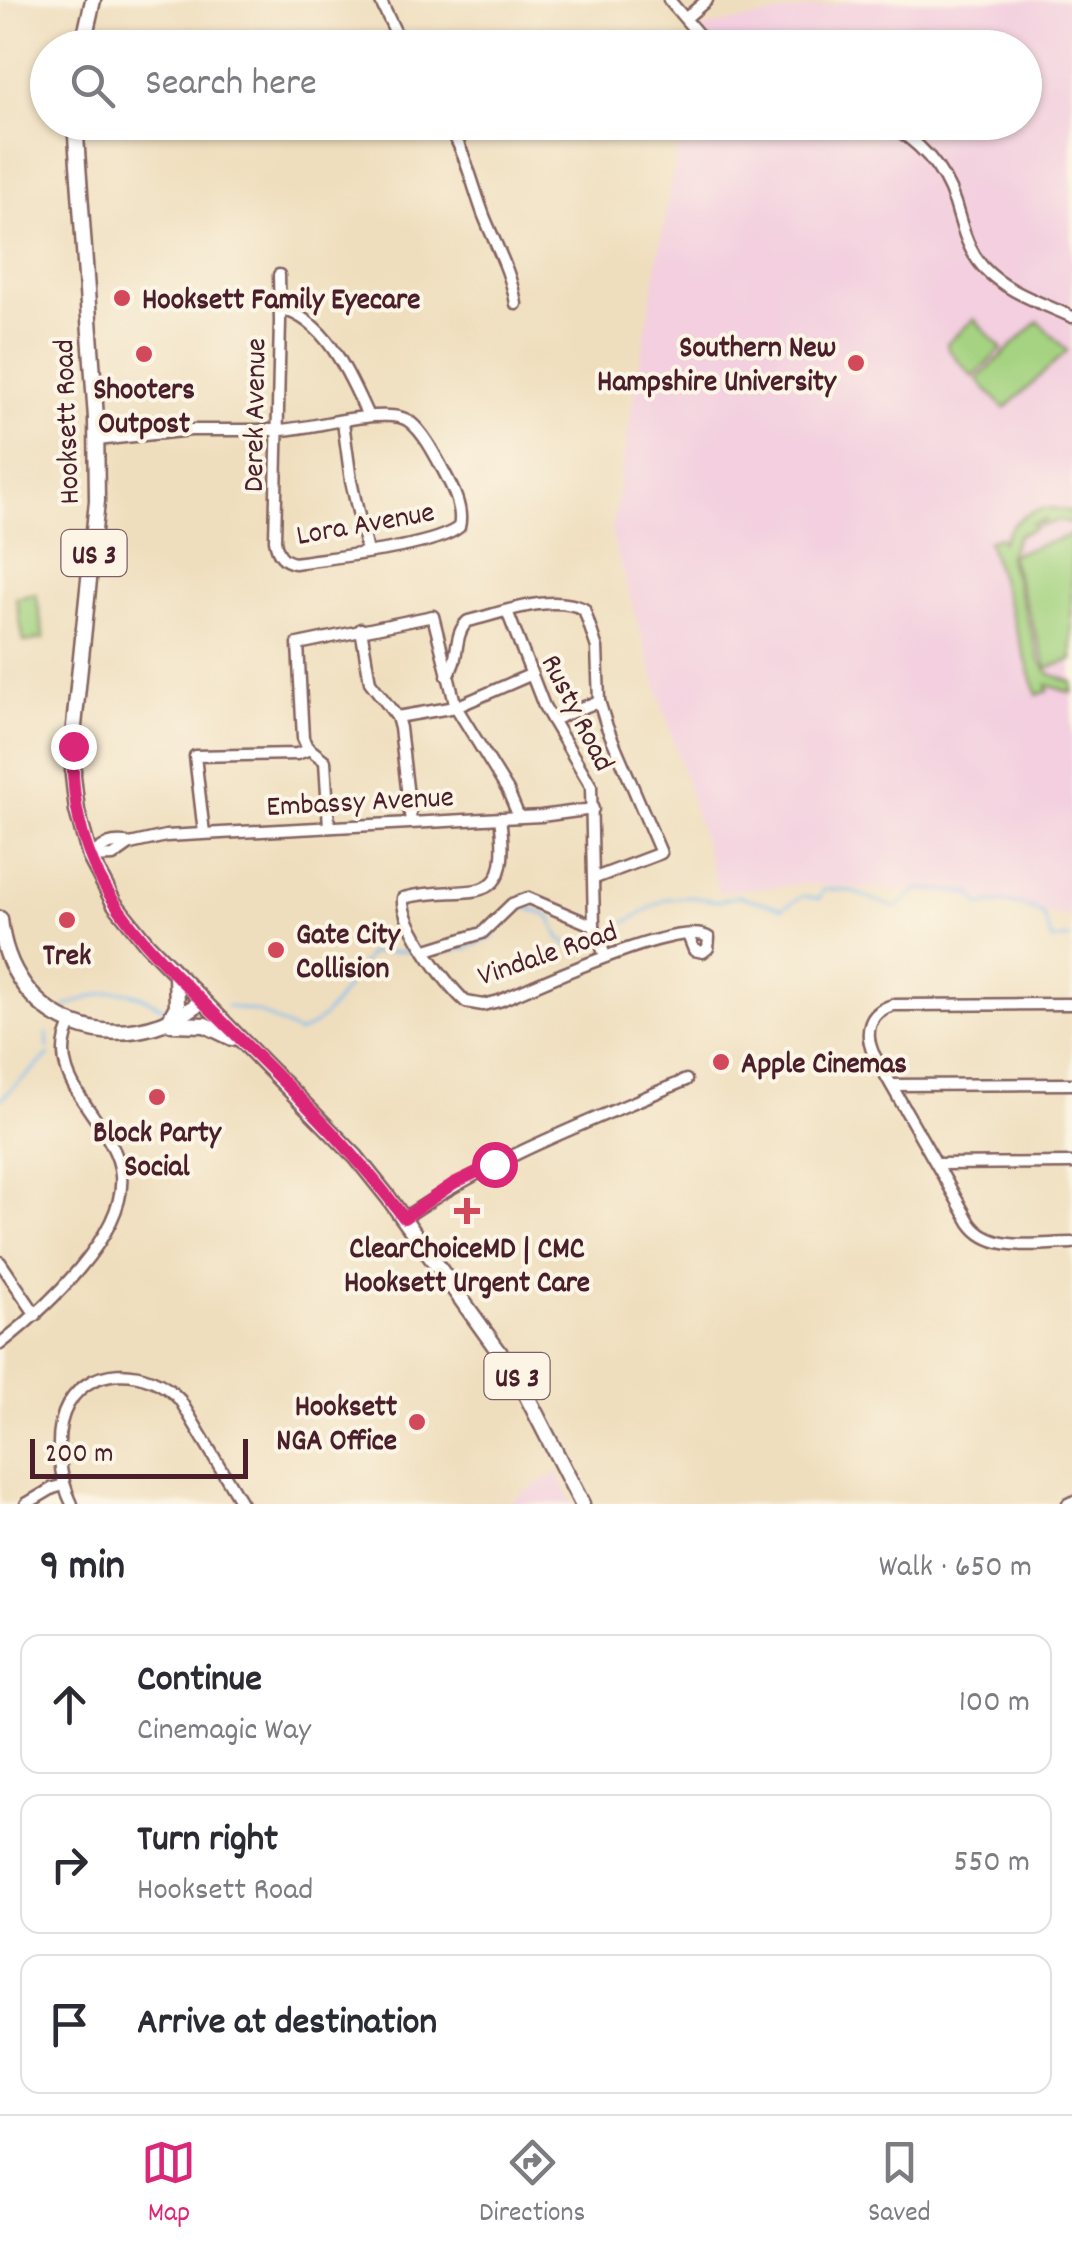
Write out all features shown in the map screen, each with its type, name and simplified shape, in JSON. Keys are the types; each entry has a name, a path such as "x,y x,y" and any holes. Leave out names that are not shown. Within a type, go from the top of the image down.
{"main road":[{"path":"86,30 92,0"},
{"name":"Hooksett Road","path":"76,140 97,440 96,535 72,762 77,811 90,857 122,914 356,1157 404,1218 517,1377 582,1504"},
{"path":"0,918 5,948 16,974 42,1005 72,1023 118,1033 166,1024 205,1025 245,1044"},
{"path":"166,1024 178,1006 176,974"},
{"path":"166,1024 202,1001"}],"street":[{"path":"380,0 394,30"},
{"path":"669,0 696,30"},
{"path":"686,18 707,0"},
{"path":"457,140 484,216 512,278 516,304"},
{"path":"911,140 938,168 948,185 968,242 989,273 1016,291 1072,316"},
{"name":"Derek Avenue","path":"279,275 276,540 280,556"},
{"path":"97,440 234,427 278,430 368,416 320,330 281,310"},
{"name":"Lora Avenue","path":"280,556 295,563 367,552 445,536 459,527 458,502 412,422 388,414 368,416"},
{"path":"343,422 367,552"},
{"path":"448,676 454,666 462,626 468,621 552,604 568,603 584,609 597,648 600,701 607,727 661,853 595,878"},
{"name":"Rusty Road","path":"508,611 525,677 588,778 594,926 604,956"},
{"path":"329,826 324,761 303,741 298,644 433,616 456,707 508,791 519,817"},
{"path":"361,629 370,682 397,717 411,822"},
{"path":"397,717 456,707 525,677"},
{"path":"552,720 600,701"},
{"path":"204,833 195,756 297,754 310,749"},
{"name":"Embassy Avenue","path":"90,857 112,856 130,844 153,838 204,833 519,817 592,808"},
{"name":"Vindale Road","path":"500,818 504,856 499,873 488,886 473,892 403,898 403,913 410,928 466,1002 483,1005 604,956 688,935"},
{"path":"427,950 482,933 512,904 528,898 594,926"},
{"path":"1072,1004 884,1008 872,1020 868,1038 970,1224 982,1239 997,1244 1072,1243"},
{"path":"0,1344 57,1296 98,1242 122,1187 120,1164 66,1068 64,1042 72,1023"},
{"path":"404,1218 440,1192 481,1170 686,1080"},
{"path":"892,1086 1072,1084"},
{"path":"937,1164 1072,1163"},
{"path":"0,1262 36,1315"},
{"path":"72,1504 64,1486 60,1431 63,1414 83,1388 113,1374 138,1374 154,1379 180,1400 242,1504"},
{"path":"26,1504 64,1486"}],"shaded area":[{"name":"Southern New Hampshire University","path":"855,0 1072,0 1072,917 940,893 802,884 719,892 611,533 680,140 1042,140 1042,30 704,30"},
{"path":"558,1472 572,1504 506,1504"}],"green space":[{"path":"974,319 1002,349 973,377 947,343"},
{"path":"1038,321 1067,351 1005,409 977,379"},
{"path":"1053,508 1072,512 1072,524 1059,521 1040,526 1047,519 1030,525 1035,524 1036,528 1018,535 1009,555 1072,535 1072,660 1047,668 1010,555 1009,559 1040,661 1050,674 1072,682 1072,693 1047,685 1048,691 1037,695 988,541 999,537 1002,542 1022,517"},
{"path":"36,594 44,639 24,642 16,598"}],"waterway":[{"path":"614,929 666,899 718,901 739,896 783,908 803,896 819,899 824,889 850,891 896,908 919,889 971,893 980,906 1012,903 1027,907 1043,914 1052,940 1072,938"},
{"path":"503,927 513,913 526,907 550,917 560,939 576,950 592,945"},
{"path":"441,953 467,948 495,936"},
{"path":"227,1006 259,1012 298,1033 320,1020 370,953 418,951"},
{"path":"65,1007 117,992 139,996 167,1011"},
{"path":"47,1033 48,1048"},
{"path":"0,1100 49,1055"}],"place":[{"name":"Hooksett Family Eyecare","path":"122,298"},
{"name":"Shooters Outpost","path":"144,354"},
{"name":"Southern New Hampshire University","path":"856,363"},
{"name":"Trek","path":"67,920"},
{"name":"Gate City Collision","path":"276,950"},
{"name":"Apple Cinemas","path":"721,1062"},
{"name":"Block Party Social","path":"157,1097"},
{"name":"ClearChoiceMD | CMC Hooksett Urgent Care","path":"467,1211"},
{"name":"Hooksett NGA Office","path":"417,1422"}],"route":[{"path":"73,746 72,776 81,828 90,857 114,903 147,944 356,1157 404,1218 454,1183 494,1164"}]}
